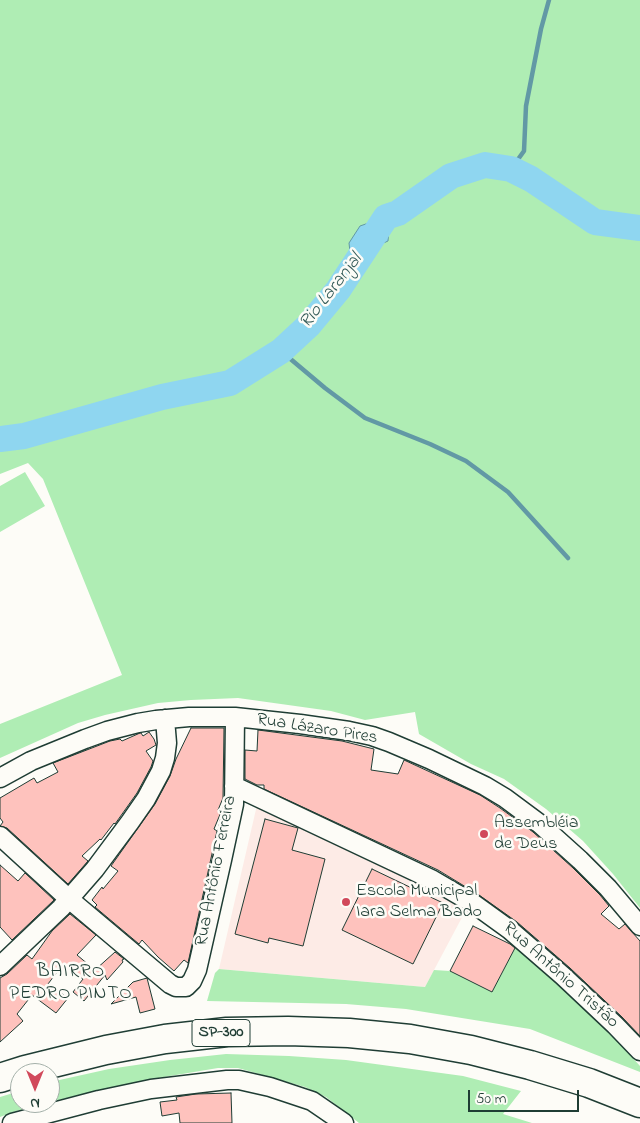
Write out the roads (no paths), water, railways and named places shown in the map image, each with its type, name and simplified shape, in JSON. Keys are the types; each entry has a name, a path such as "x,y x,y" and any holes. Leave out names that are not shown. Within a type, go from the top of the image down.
{"main road":[{"name":"SP-300","path":"0,1078 106,1050 165,1039 227,1032 288,1030 410,1039 471,1050 589,1083 640,1103"}],"street":[{"name":"Rua Lázaro Pires","path":"0,778 53,751 107,731 138,723 166,719 235,717 310,725 372,736 429,759 485,786 505,798 540,824 580,860 608,888 640,926"},
{"name":"Rua Antônio Ferreira","path":"69,899 170,984 182,988 192,981 197,970 234,804 235,717"},
{"path":"0,966 61,908 122,834 161,771 167,743 166,719"},
{"name":"Rua Antônio Tristão","path":"234,786 433,880 474,904 510,930 562,976 640,1051"},
{"path":"0,836 69,899"},
{"path":"12,1123 98,1100 150,1089 226,1080 239,1080 270,1087 312,1101 344,1123"}],"water":[{"path":"386,217 389,229 388,241 379,245 349,284 338,290 341,273 350,252 349,243 360,226"}],"waterway":[{"path":"511,169 524,151 526,106 541,29 549,0"},
{"name":"Rio Laranjal","path":"0,439 24,436 162,397 230,383 281,351 309,325 338,290 386,217 398,213 451,176 485,165 511,169 531,179 595,222 640,228"},
{"path":"281,351 365,418 430,444 466,461 508,492 568,558"}],"place":[{"name":"Assembléia de Deus","path":"484,834"},
{"name":"Escola Municipal Iara Selma Bado","path":"346,902"}],"district":[{"name":"BAIRRO PEDRO PINTO","path":"71,984"}]}
